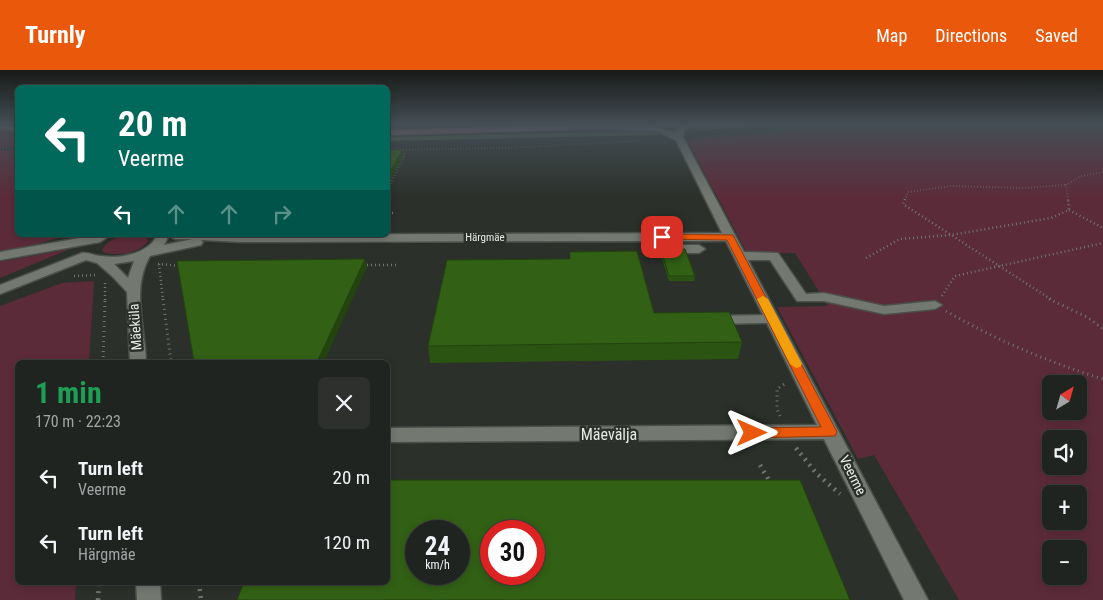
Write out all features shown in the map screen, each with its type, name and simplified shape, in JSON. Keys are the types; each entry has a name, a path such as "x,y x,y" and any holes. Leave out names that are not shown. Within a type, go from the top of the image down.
{"street":[{"name":"Veerme","path":"685,149 916,600"},
{"path":"102,262 92,260 86,256 85,250 104,237"},
{"path":"0,256 104,237"},
{"path":"145,253 162,241 163,237"},
{"path":"662,237 666,249 699,249"},
{"name":"Härgmäe","path":"102,262 124,260 176,241 241,238 730,237"},
{"name":"Mäeküla","path":"138,360 133,291 139,261 145,253"},
{"path":"0,290 86,256"},
{"path":"741,256 774,256 802,298 824,297 884,310 935,305"},
{"name":"Mäeküla","path":"102,262 117,273 133,291"},
{"path":"698,320 773,319"},
{"name":"Mäevälja","path":"390,435 830,432"},
{"path":"148,585 149,600"}],"path":[{"path":"390,185 406,154 396,154"},
{"path":"1103,172 1081,176 1066,185 1026,188 956,186 920,189 908,192 903,204 1042,295 1087,317 1103,330"},
{"path":"1066,185 1069,210"},
{"path":"1069,210 1103,228"},
{"path":"866,258 900,239 951,235 1050,218 1069,210"},
{"path":"390,213 396,213"},
{"path":"171,360 158,264 176,241"},
{"path":"1103,244 955,276 935,305 970,326 1053,364 1103,379"},
{"path":"138,268 158,264 186,266"},
{"path":"356,265 396,265"},
{"path":"102,277 117,273"},
{"path":"66,277 100,274 105,281 103,360"},
{"path":"760,466 772,485"},
{"path":"98,600 99,585"},
{"path":"198,585 201,600"}],"shaded area":[{"path":"692,149 1103,149 1103,600 959,600 874,455 858,459 777,307 828,306 795,253 747,253"},
{"path":"0,150 15,150 15,237 61,237 34,245 0,251"},
{"path":"121,237 146,237 148,241 140,248 128,253 115,254 103,252 102,250 105,246"},
{"path":"70,249 0,278 0,262"},
{"path":"94,281 89,360 15,360 15,585 76,585 75,600 0,600 0,306 62,283"}],"building":[{"path":"390,150 402,150 390,172"},
{"path":"661,249 685,249 695,276 669,276"},
{"path":"637,251 654,313 729,312 742,342 428,346 447,260 570,259 570,252"},
{"path":"365,259 318,360 194,360 177,261"},
{"path":"390,480 800,480 850,600 237,600 243,585 390,585"}],"slow traffic":[{"path":"763,299 796,364"}],"route":[{"path":"662,237 730,237 830,432 752,433"}]}
